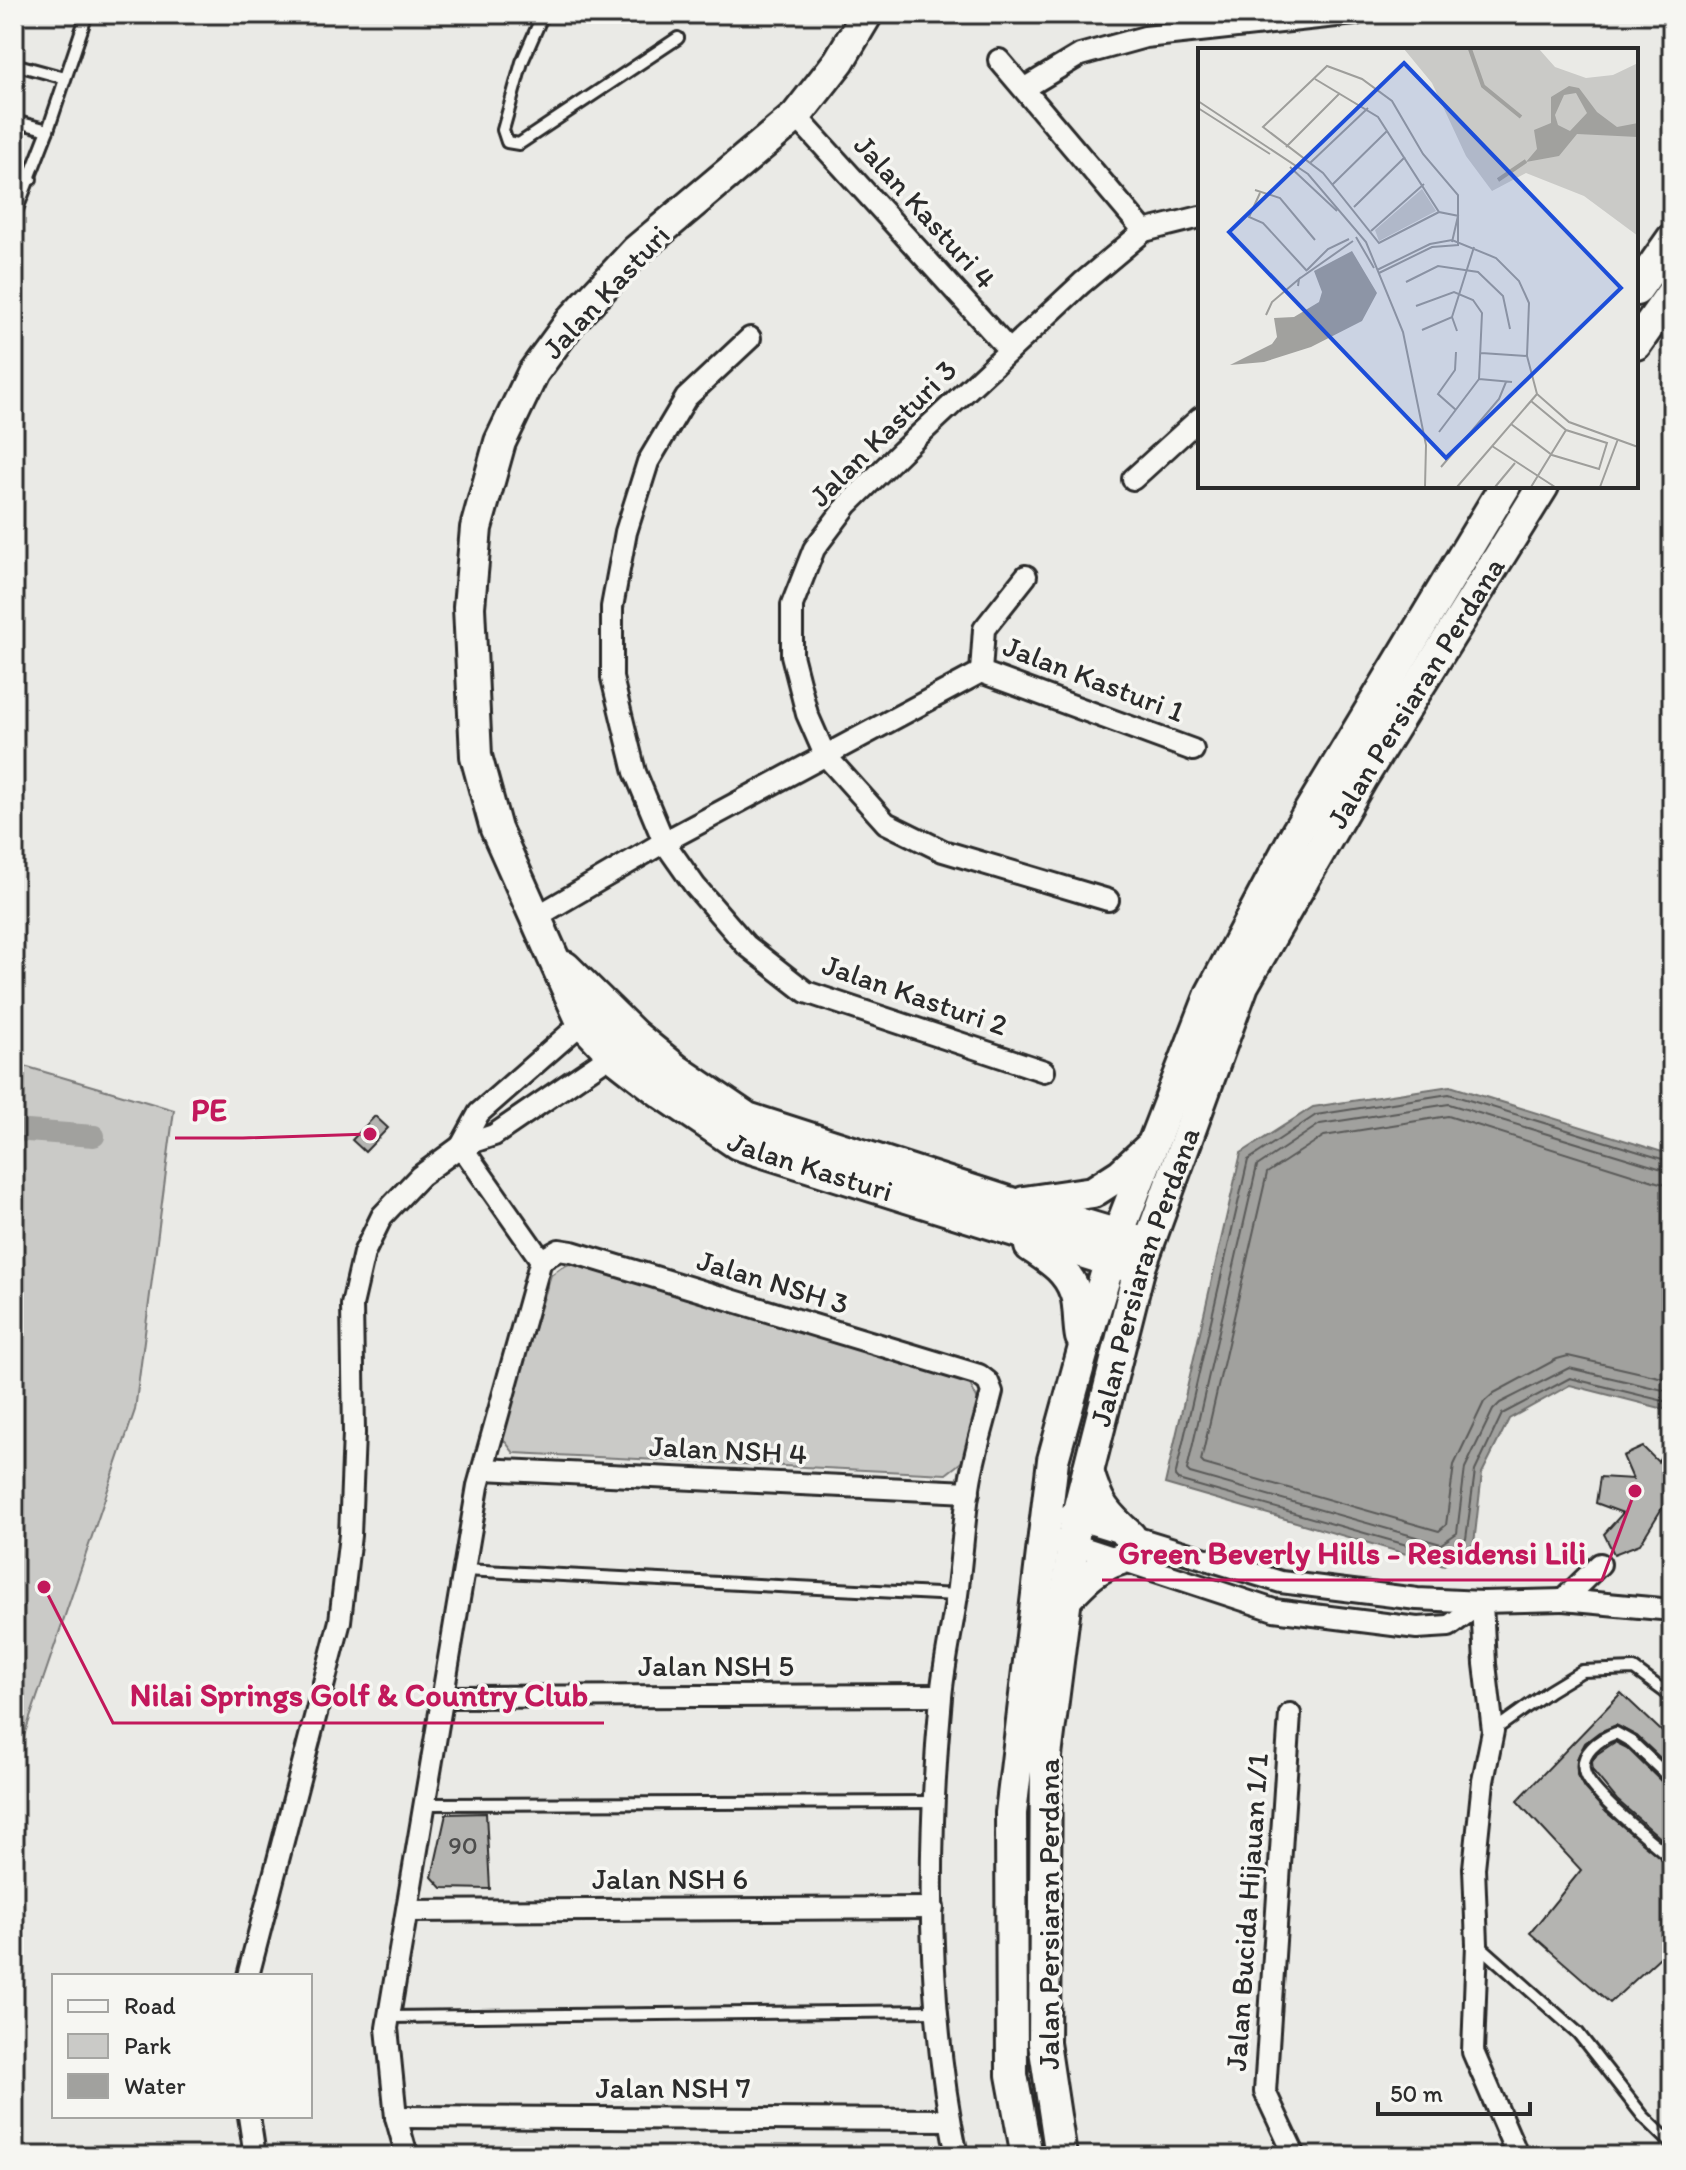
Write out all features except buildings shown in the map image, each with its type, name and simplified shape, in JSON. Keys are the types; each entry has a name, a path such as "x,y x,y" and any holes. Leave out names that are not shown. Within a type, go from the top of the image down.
{"main road":[{"name":"Jalan Kasturi","path":"867,14 839,61 796,116 636,251 571,321 533,373 500,442 476,528 469,607 476,756 496,829 555,957 593,1013 624,1045 658,1090 738,1144 1009,1216 1143,1257"},
{"path":"1638,287 1672,239"},
{"path":"1638,341 1672,293"},
{"name":"Jalan Persiaran Perdana","path":"1061,2156 1044,2043 1046,1756 1065,1600 1053,1460 1113,1247 1211,994 1290,845 1504,488"},
{"name":"Jalan Persiaran Perdana","path":"1027,2156 1012,2075 1011,1813 1060,1527 1088,1471 1143,1257 1243,985 1362,778 1542,488"},
{"path":"1084,1347 1077,1320 1076,1293 1061,1267 1009,1216 1093,1192 1121,1174 1154,1144"},
{"path":"1065,1600 1125,1548 1096,1500 1088,1471"}],"street":[{"path":"1025,88 1080,55 1145,37 1355,14"},
{"path":"999,60 1144,231"},
{"name":"Jalan Kasturi 4","path":"796,116 1009,350"},
{"name":"Jalan Kasturi 3","path":"1108,900 943,851 886,823 825,755 807,714 792,655 792,605 814,549 848,504 1009,350 1144,231 1198,218"},
{"name":"Jalan Kasturi 2","path":"750,338 686,398 648,462 626,532 612,607 612,678 635,772 664,842 695,886 746,945 806,992 1044,1071"},
{"path":"1133,479 1198,420"},
{"name":"Jalan Kasturi 1","path":"1026,576 984,629 981,672 1193,750"},
{"path":"536,917 664,842 981,672"},
{"path":"461,1146 479,1113 593,1013"},
{"path":"249,1974 340,1621 350,1535 352,1305 364,1253 382,1216 420,1176 461,1146 494,1135 624,1045"},
{"path":"407,2156 396,2117 387,2028 483,1469 541,1260 461,1146"},
{"name":"Jalan NSH 3","path":"541,1260 559,1250 572,1252 979,1375 988,1382 992,1392 969,1492"},
{"name":"Jalan NSH 4","path":"483,1469 969,1492"},
{"path":"957,2156 949,2120 935,2011 933,1908 941,1695 969,1492"},
{"path":"1060,1527 1125,1548 1274,1610 1417,1628 1449,1626 1482,1602"},
{"path":"1125,1548 1281,1582 1417,1599 1482,1602 1563,1600 1672,1610"},
{"path":"1563,1600 1600,1564"},
{"path":"1482,1602 1493,1731 1483,1781 1474,1868 1477,1944 1473,2052 1514,2147 1511,2156"},
{"name":"Jalan NSH 5","path":"443,1697 941,1695"},
{"name":"Jalan Bucida Hijauan 1/1","path":"1290,1714 1265,2092 1295,2156"},
{"name":"Jalan NSH 6","path":"407,1911 933,1908"},
{"name":"Jalan NSH 7","path":"396,2117 949,2120"},
{"path":"249,2118 255,2156"}],"lane":[{"path":"14,217 31,179 87,14"},
{"path":"543,14 522,62 503,130 507,142 519,144 678,38"},
{"path":"14,64 65,78"},
{"path":"14,121 48,130"},
{"path":"14,174 31,179"},
{"path":"464,1570 957,1595"},
{"path":"1493,1731 1582,1671 1634,1669 1672,1697"},
{"path":"1672,1780 1632,1742 1616,1733 1601,1739 1583,1763 1585,1776 1598,1793 1672,1859"},
{"path":"425,1804 936,1802"},
{"path":"1477,1944 1578,2033 1643,2116 1672,2144"},
{"path":"389,2017 935,2011"}],"green space":[{"path":"14,1063 174,1110 135,1410 14,1765"},
{"path":"574,1262 968,1380 980,1405 968,1457 946,1474 514,1453 500,1435 551,1275"}],"water":[{"path":"1450,1086 1672,1155 1672,1411 1570,1385 1509,1419 1482,1473 1474,1544 1444,1565 1165,1484 1241,1153 1313,1107"}],"waterway":[{"path":"14,1130 94,1136"}],"place":[{"name":"PE","path":"370,1134"},
{"name":"Green Beverly Hills - Residensi Lili","path":"1635,1491"},
{"name":"Nilai Springs Golf & Country Club","path":"44,1587"}]}
